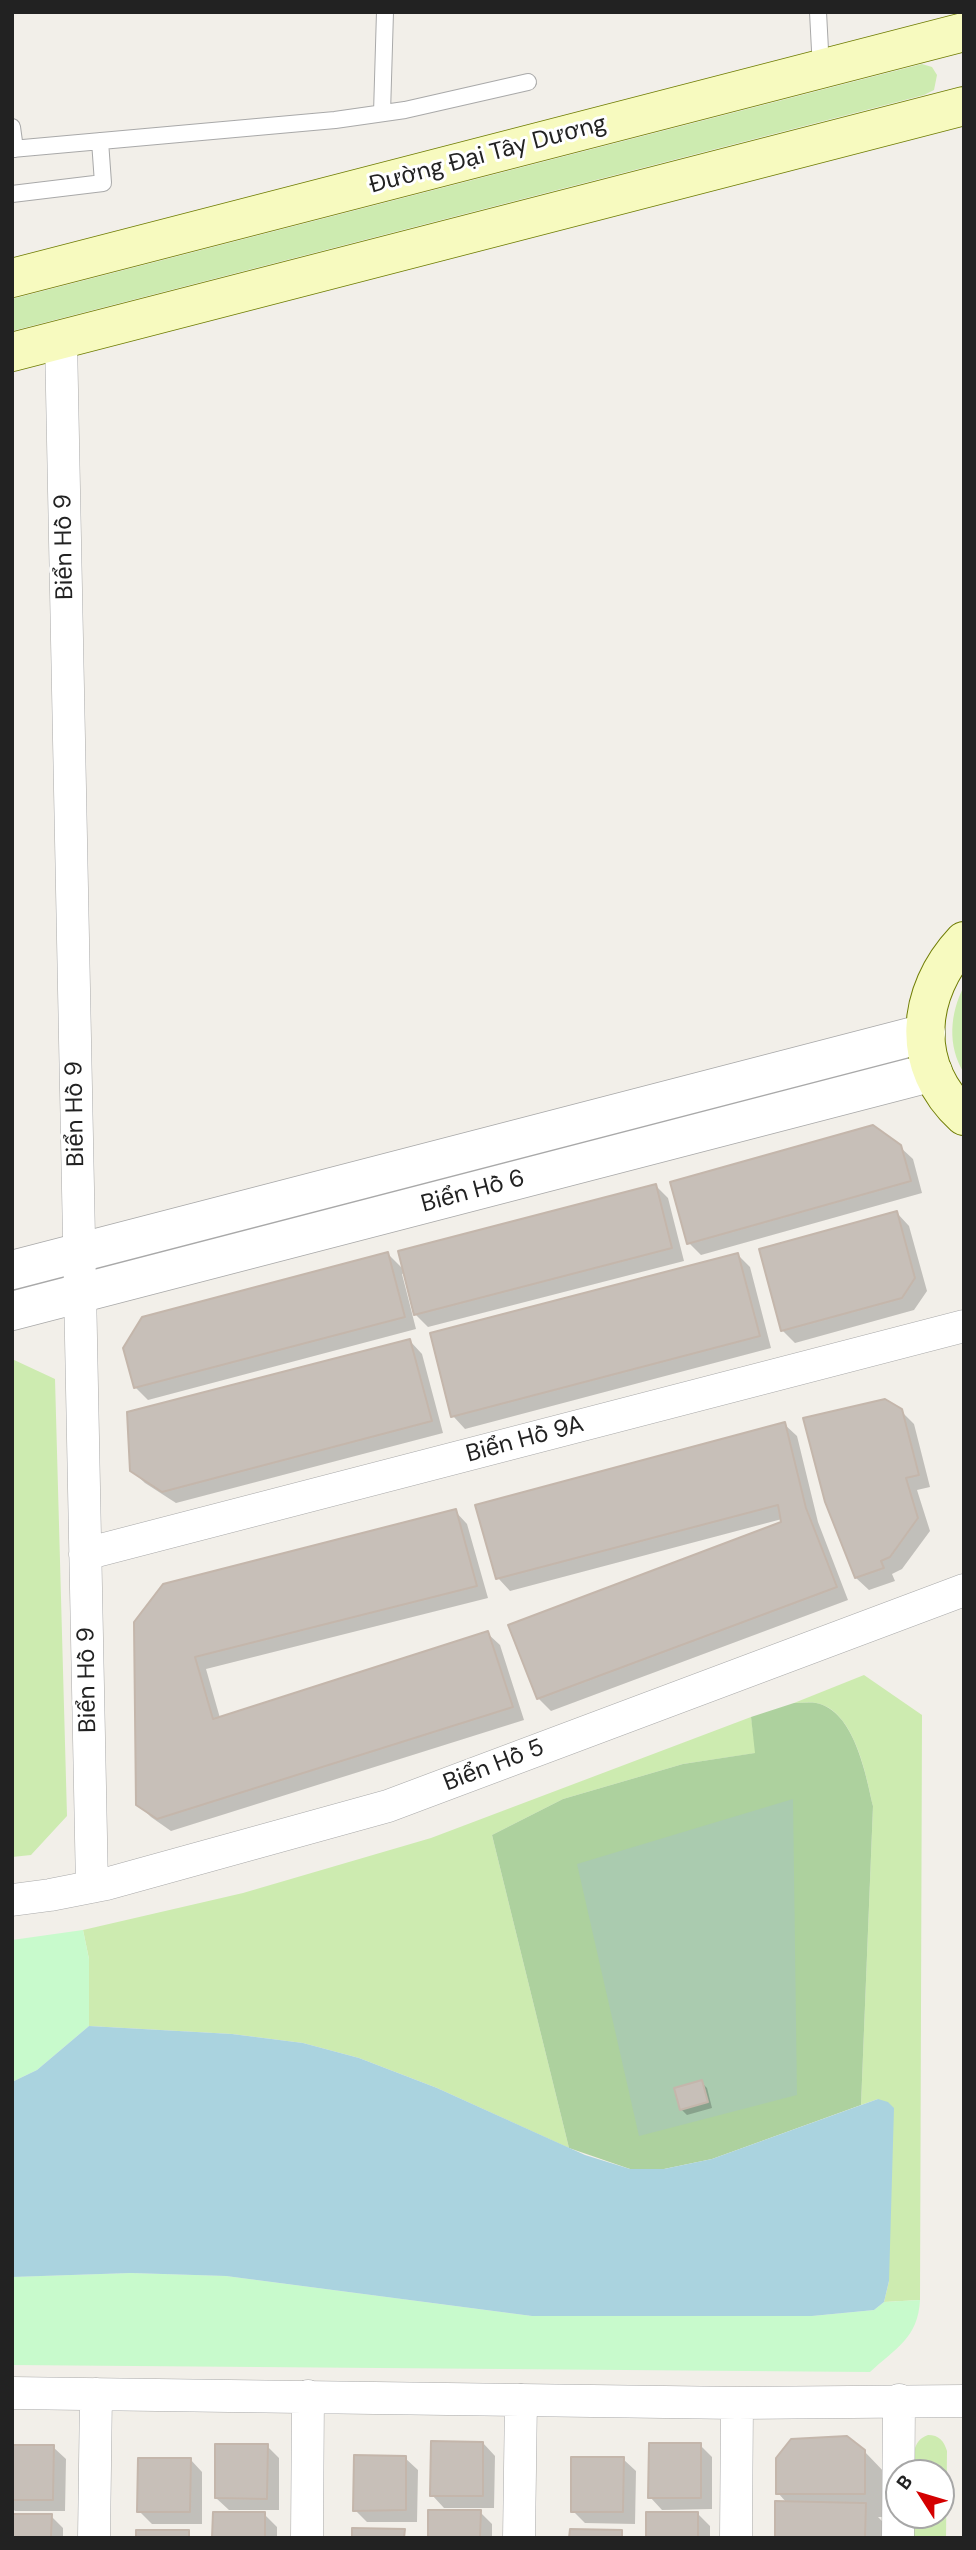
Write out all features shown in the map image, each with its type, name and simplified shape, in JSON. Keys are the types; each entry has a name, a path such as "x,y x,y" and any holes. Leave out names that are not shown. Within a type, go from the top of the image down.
{"main road":[{"name":"Đường Đại Tây Dương","path":"12,278 964,32"},
{"path":"12,352 964,106"},
{"path":"964,941 949,957 937,977 929,1000 926,1033 926,1048 933,1072 944,1094 964,1116"}],"street":[{"name":"Biển Hồ 9","path":"61,340 92,1887"},
{"name":"Biển Hồ 6","path":"12,1270 926,1033"},
{"name":"Biển Hồ 6","path":"12,1311 933,1072"},
{"name":"Biển Hồ 9A","path":"85,1554 964,1326"},
{"name":"Biển Hồ 5","path":"12,1900 92,1887 388,1806 964,1590"},
{"path":"12,2393 737,2403 964,2401"},
{"path":"94,2538 96,2394"},
{"path":"307,2538 308,2396"},
{"path":"519,2538 520,2400"},
{"path":"898,2538 899,2400"},
{"path":"736,2538 737,2403"}],"lane":[{"path":"382,113 385,12"},
{"path":"818,12 821,69"},
{"path":"12,127 13,149 335,120 382,113 528,82"},
{"path":"12,194 103,183 100,141"}],"green space":[{"path":"922,64 932,67 937,75 934,90 924,95 12,331 12,299"},
{"path":"964,986 964,1073 955,1052 952,1030 959,996"},
{"path":"12,1359 55,1379 67,1816 31,1855 12,1857"},
{"path":"864,1675 922,1715 920,2300 884,2302 889,2281 878,2099 861,2105 873,1806 856,1745 840,1718 829,1708 816,1703 794,1703"},
{"path":"794,1703 816,1703 829,1708 840,1718 849,1730 862,1762 873,1806 861,2105 712,2159 664,2169 630,2169 569,2148 492,1835 563,1799 683,1764 755,1753 751,1717"},
{"path":"751,1717 756,1753 683,1764 563,1799 492,1835 569,2148 437,2088 359,2058 303,2043 232,2034 89,2026 89,1959 83,1930 243,1893 431,1838"},
{"path":"793,1799 797,2095 639,2136 577,1864"},
{"path":"83,1930 89,1959 89,2026 37,2070 12,2082 12,1940"},
{"path":"131,2273 226,2276 532,2316 812,2316 874,2310 884,2302 920,2300 915,2324 910,2333 897,2349 870,2372 12,2365 12,2277"},
{"path":"928,2435 940,2439 947,2451 947,2459 914,2459 916,2445"},
{"path":"913,2529 946,2529 946,2538 913,2538"}],"water":[{"path":"89,2026 232,2034 303,2043 359,2058 437,2088 585,2155 630,2169 664,2169 712,2159 878,2099 888,2102 894,2108 889,2281 884,2302 874,2310 812,2316 532,2316 226,2276 131,2273 12,2277 12,2082 37,2070"}],"building":[{"path":"873,1125 901,1145 911,1181 687,1244 670,1182"},
{"path":"656,1184 672,1248 414,1315 398,1251"},
{"path":"897,1211 915,1278 902,1298 781,1331 759,1249"},
{"path":"388,1252 405,1317 134,1388 123,1348 142,1317"},
{"path":"738,1253 760,1336 451,1417 430,1333"},
{"path":"410,1339 432,1421 162,1492 130,1471 127,1412"},
{"path":"885,1399 902,1409 919,1475 906,1478 918,1518 890,1557 881,1561 884,1568 855,1578 825,1502 803,1418"},
{"path":"785,1422 806,1508 837,1587 537,1699 508,1625 781,1522 778,1505 496,1579 475,1505"},
{"path":"456,1509 477,1586 195,1657 213,1719 488,1631 513,1707 157,1819 136,1805 134,1622 163,1584"},
{"path":"702,2080 708,2102 680,2110 674,2088"},
{"path":"847,2436 865,2450 865,2494 776,2494 776,2458 791,2439"},
{"path":"431,2441 483,2442 483,2496 430,2496"},
{"path":"649,2443 701,2443 701,2498 648,2498"},
{"path":"215,2444 268,2444 267,2499 215,2498"},
{"path":"12,2445 54,2445 53,2500 12,2500"},
{"path":"354,2455 406,2456 406,2510 353,2511"},
{"path":"571,2457 624,2457 623,2512 571,2512"},
{"path":"138,2458 191,2458 190,2512 137,2512"},
{"path":"775,2501 866,2503 865,2538 775,2538"},
{"path":"428,2510 481,2510 480,2538 428,2538"},
{"path":"213,2512 265,2512 265,2538 212,2538"},
{"path":"646,2512 698,2512 698,2538 646,2538"},
{"path":"12,2514 52,2514 51,2538 12,2538"},
{"path":"352,2528 405,2529 404,2538 352,2538"},
{"path":"570,2529 622,2530 622,2538 569,2538"},
{"path":"136,2530 189,2530 189,2538 136,2538"}]}
